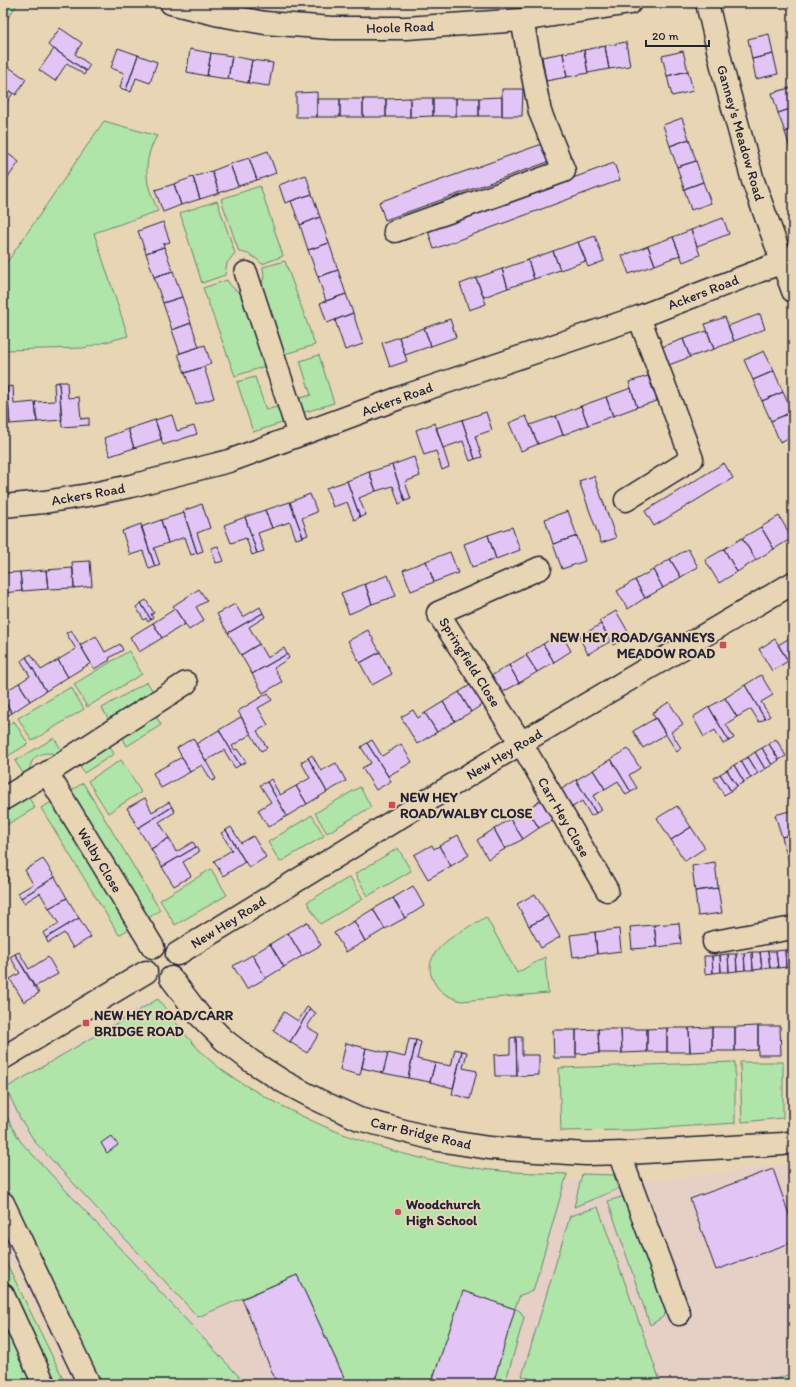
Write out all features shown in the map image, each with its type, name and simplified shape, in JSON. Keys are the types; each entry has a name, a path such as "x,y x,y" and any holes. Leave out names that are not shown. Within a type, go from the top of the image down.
{"street":[{"name":"Hoole Road","path":"171,3 220,15 265,23 332,28 406,28 522,20 630,3"},
{"name":"Ganney's Meadow Road","path":"707,3 724,74 753,181 788,260 793,291"},
{"path":"395,231 564,170 540,112 522,20"},
{"name":"Ackers Road","path":"3,506 44,502 88,495 131,486 229,460 402,397 639,317 788,260"},
{"path":"246,273 299,435"},
{"path":"626,500 692,459 639,317"},
{"name":"Springfield Close","path":"521,743 438,614 540,568"},
{"name":"New Hey Road","path":"177,954 521,743 793,583"},
{"path":"3,799 186,683"},
{"name":"Carr Hey Close","path":"521,743 607,890"},
{"name":"Walby Close","path":"47,772 153,947"},
{"path":"714,942 793,928"},
{"path":"166,945 177,954 179,967 171,978 157,980 146,972 144,958 153,947 166,945"},
{"path":"3,1058 146,972"},
{"name":"Carr Bridge Road","path":"171,978 199,1015 224,1040 251,1061 284,1082 359,1119 438,1140 489,1148 586,1154 783,1144 793,1142"},
{"path":"619,1153 679,1314"},
{"path":"3,1203 89,1384"},
{"path":"3,1295 44,1384"}],"shaded area":[{"name":"Woodchurch High School","path":"149,999 193,1061 346,1142 468,1171 609,1183 682,1178 783,1164 784,1166 793,1165 793,1384 72,1384 3,1241 3,1088"}],"green space":[{"path":"3,3 18,3 3,25"},
{"path":"104,121 157,136 149,153 147,178 151,194 158,211 94,233 128,336 83,348 3,350 3,268"},
{"path":"260,186 283,256 262,264 252,256 239,252 221,199"},
{"path":"217,201 235,253 227,263 225,275 202,283 180,213"},
{"path":"285,261 315,345 278,356 261,286 264,277 263,267"},
{"path":"227,280 236,290 247,296 272,364 235,376 203,288"},
{"path":"319,355 334,403 302,413 297,399 311,395 300,361"},
{"path":"255,377 266,410 280,406 285,422 253,432 237,382"},
{"path":"129,651 142,674 87,707 74,684"},
{"path":"147,682 154,693 109,720 102,708"},
{"path":"71,687 84,709 32,741 18,718"},
{"path":"155,715 161,725 127,746 122,736"},
{"path":"14,721 28,744 3,759 3,728"},
{"path":"54,738 63,752 57,755 45,753 38,755 33,760 25,776 15,761"},
{"path":"108,743 114,754 84,773 77,762"},
{"path":"121,760 141,792 108,813 88,781"},
{"path":"83,783 160,910 147,919 69,792"},
{"path":"360,787 371,807 327,833 315,813"},
{"path":"26,793 35,808 3,827 3,807"},
{"path":"55,800 132,927 119,935 41,808"},
{"path":"312,815 324,836 280,862 268,842"},
{"path":"398,848 411,871 368,896 355,874"},
{"path":"211,869 227,895 175,925 160,900"},
{"path":"350,877 363,899 320,924 307,902"},
{"path":"486,917 517,973 545,957 548,993 461,1001 448,996 438,988 433,980 430,969 432,959 438,950 456,934"},
{"path":"158,999 189,1039 218,1067 273,1101 324,1126 378,1146 434,1161 500,1171 567,1174 533,1291 520,1295 515,1308 521,1312 524,1318 505,1384 493,1384 514,1309 464,1292 431,1384 347,1384 297,1275 198,1317 35,1142 20,1118 6,1088"},
{"path":"735,1062 735,1123 634,1130 561,1131 559,1068"},
{"path":"740,1062 783,1062 783,1118 742,1122"},
{"path":"3,1107 21,1142 246,1384 100,1384 9,1197 3,1178"},
{"path":"582,1174 614,1175 618,1189 574,1207"},
{"path":"628,1195 667,1310 663,1317 650,1325 608,1201"},
{"path":"598,1207 661,1384 542,1384 522,1376 570,1216"},
{"path":"3,1256 61,1374 66,1384 3,1384"},
{"path":"793,1373 793,1384 762,1384"}],"building":[{"path":"60,28 82,43 75,54 90,65 86,71 48,45"},
{"path":"769,34 773,54 752,59 748,39"},
{"path":"626,42 630,66 609,69 605,46"},
{"path":"605,46 609,69 588,73 584,50"},
{"path":"118,48 138,55 126,90 120,88 124,73 111,68"},
{"path":"54,49 86,71 84,75 67,63 55,81 39,70"},
{"path":"190,49 211,53 207,76 187,72"},
{"path":"584,50 588,73 567,77 563,53"},
{"path":"683,51 688,71 667,76 662,56"},
{"path":"211,53 232,56 228,79 207,76"},
{"path":"563,53 567,77 546,81 542,57"},
{"path":"773,54 778,74 756,79 752,59"},
{"path":"138,55 157,62 150,83 136,78 131,92 126,90"},
{"path":"232,56 252,60 248,83 228,79"},
{"path":"252,60 273,63 269,86 248,83"},
{"path":"4,64 26,79 16,95 3,86"},
{"path":"688,71 693,91 672,96 667,76"},
{"path":"3,86 13,93 3,108"},
{"path":"793,87 793,108 778,113 772,93"},
{"path":"502,89 523,89 522,116 502,116"},
{"path":"317,92 317,117 296,117 296,93"},
{"path":"502,97 502,116 479,116 479,98"},
{"path":"410,98 433,98 433,116 410,117"},
{"path":"410,98 410,117 386,117 386,99"},
{"path":"433,98 456,98 456,116 433,116"},
{"path":"456,98 479,98 479,116 456,116"},
{"path":"317,99 340,99 340,117 317,117"},
{"path":"340,99 363,99 363,117 340,117"},
{"path":"363,99 386,99 386,117 363,117"},
{"path":"793,108 793,129 785,132 778,113"},
{"path":"682,118 689,139 670,146 663,125"},
{"path":"793,129 793,150 791,151 785,132"},
{"path":"689,139 696,161 677,167 670,146"},
{"path":"542,144 548,162 385,220 379,202"},
{"path":"3,150 19,162 9,176 3,172"},
{"path":"268,151 276,173 257,180 249,158"},
{"path":"249,158 257,180 238,186 230,164"},
{"path":"696,161 703,182 684,189 677,167"},
{"path":"614,163 620,180 434,249 428,231"},
{"path":"230,164 238,186 219,193 212,171"},
{"path":"212,171 219,193 200,199 193,177"},
{"path":"3,172 9,176 3,185"},
{"path":"306,175 312,194 285,203 279,185"},
{"path":"193,177 200,199 181,205 174,184"},
{"path":"703,182 711,203 691,210 684,189"},
{"path":"174,184 181,205 163,212 155,190"},
{"path":"312,194 320,217 300,225 291,201"},
{"path":"320,217 329,243 308,250 300,225"},
{"path":"723,218 729,234 697,246 691,230"},
{"path":"163,222 170,242 163,244 164,247 146,253 138,231"},
{"path":"691,230 700,255 683,262 673,237"},
{"path":"595,236 604,261 588,267 578,242"},
{"path":"673,237 680,255 655,265 648,246"},
{"path":"578,242 586,261 560,270 553,251"},
{"path":"329,243 338,270 318,277 308,250"},
{"path":"648,246 655,265 629,274 622,256"},
{"path":"164,247 173,271 154,277 146,253"},
{"path":"553,251 560,270 534,279 528,260"},
{"path":"528,260 534,279 508,288 502,269"},
{"path":"502,269 508,288 484,297 476,278"},
{"path":"338,270 346,294 326,301 318,277"},
{"path":"173,271 182,297 163,303 154,277"},
{"path":"476,278 486,304 469,310 460,284"},
{"path":"346,294 353,313 327,323 320,303"},
{"path":"182,297 191,323 172,330 163,303"},
{"path":"353,313 363,344 345,350 335,320"},
{"path":"760,314 765,329 734,341 728,326"},
{"path":"725,317 734,341 714,349 705,324"},
{"path":"450,319 456,337 431,346 424,328"},
{"path":"191,323 199,347 180,353 172,330"},
{"path":"424,328 431,346 405,355 399,337"},
{"path":"707,331 714,349 690,357 683,339"},
{"path":"399,337 407,361 390,367 382,343"},
{"path":"683,339 690,357 666,366 659,348"},
{"path":"205,345 211,364 185,373 178,354"},
{"path":"764,351 774,371 753,380 744,360"},
{"path":"204,367 214,398 196,404 185,373"},
{"path":"774,371 783,392 762,401 753,380"},
{"path":"648,376 657,401 637,407 629,382"},
{"path":"59,382 62,420 37,422 35,402 55,401 54,383"},
{"path":"59,382 67,382 68,398 79,397 81,419 89,418 89,425 62,427"},
{"path":"13,386 14,404 35,402 37,422 10,424 7,387"},
{"path":"3,387 7,387 10,424 3,425"},
{"path":"631,388 637,407 613,416 606,397"},
{"path":"783,392 792,412 771,421 762,401"},
{"path":"606,397 613,416 588,425 581,406"},
{"path":"581,406 588,425 563,435 556,416"},
{"path":"486,412 492,430 475,436 482,457 475,459 462,420"},
{"path":"792,412 793,436 780,442 771,421"},
{"path":"172,415 177,431 194,426 197,434 163,445 155,420"},
{"path":"526,416 538,444 521,451 509,423"},
{"path":"556,416 563,435 538,444 530,425"},
{"path":"155,420 162,439 134,448 128,429"},
{"path":"462,420 475,459 470,461 463,441 443,448 436,428"},
{"path":"435,423 449,467 442,470 436,451 424,455 416,430"},
{"path":"128,429 134,448 110,456 104,438"},
{"path":"414,457 420,476 405,482 411,499 405,501 392,465"},
{"path":"724,463 733,478 654,526 645,511"},
{"path":"392,465 405,501 399,504 393,486 376,491 369,472"},
{"path":"369,472 376,491 359,498 366,515 360,517 347,481"},
{"path":"594,476 616,538 601,543 579,481"},
{"path":"347,481 360,517 354,520 347,502 333,507 326,488"},
{"path":"310,494 317,512 302,518 308,535 303,537 290,502"},
{"path":"290,502 303,537 296,539 290,522 272,528 265,510"},
{"path":"202,504 210,528 197,533 203,551 197,553 183,511"},
{"path":"265,510 272,528 258,533 264,551 257,553 245,517"},
{"path":"568,511 577,536 553,544 545,519"},
{"path":"184,513 197,553 191,555 185,537 168,543 161,520"},
{"path":"779,516 792,538 774,549 761,527"},
{"path":"245,517 257,553 252,555 246,538 231,543 224,525"},
{"path":"161,520 168,543 154,548 160,565 155,567 141,527"},
{"path":"141,524 155,567 149,569 143,551 130,555 122,531"},
{"path":"512,527 520,550 496,559 488,535"},
{"path":"761,527 774,549 756,560 742,538"},
{"path":"488,535 496,559 472,567 464,544"},
{"path":"577,536 585,561 562,569 553,544"},
{"path":"742,538 756,560 737,572 724,549"},
{"path":"218,546 224,561 216,563 211,548"},
{"path":"688,549 698,567 681,577 670,559"},
{"path":"724,549 737,572 719,583 705,560"},
{"path":"450,552 458,573 434,582 426,561"},
{"path":"670,559 681,577 663,588 653,570"},
{"path":"90,561 92,586 74,588 72,562"},
{"path":"426,561 434,582 411,591 403,570"},
{"path":"73,568 74,588 48,589 46,570"},
{"path":"46,570 48,589 22,591 20,572"},
{"path":"653,570 663,588 645,598 635,580"},
{"path":"20,572 22,591 3,593 3,573"},
{"path":"388,575 396,596 372,604 365,584"},
{"path":"635,580 645,598 628,609 617,591"},
{"path":"365,584 372,604 349,614 341,593"},
{"path":"199,589 207,601 196,607 204,620 189,630 173,606"},
{"path":"146,600 154,613 151,614 153,618 151,620 141,603"},
{"path":"141,603 151,620 148,622 146,618 144,620 136,607"},
{"path":"235,604 243,617 260,607 263,613 228,633 217,614"},
{"path":"175,609 185,624 162,638 153,623"},
{"path":"616,611 630,635 613,645 599,621"},
{"path":"263,613 265,617 249,627 259,644 241,655 228,633"},
{"path":"153,623 162,638 139,652 130,637"},
{"path":"601,624 611,641 588,654 579,637"},
{"path":"71,630 91,663 68,677 58,660 76,649 66,633"},
{"path":"368,630 380,652 360,663 348,641"},
{"path":"561,633 571,651 554,662 543,644"},
{"path":"96,636 105,652 120,644 123,650 109,658 110,660 94,669 80,645"},
{"path":"793,636 793,658 788,661 778,645"},
{"path":"775,639 788,661 772,671 759,649"},
{"path":"259,644 267,658 284,648 287,654 252,674 241,655"},
{"path":"543,644 554,662 537,672 526,655"},
{"path":"380,652 392,674 372,685 360,663"},
{"path":"31,654 41,670 58,660 68,677 46,691 26,657"},
{"path":"287,654 289,658 274,668 282,682 263,693 252,674"},
{"path":"526,655 537,672 519,683 509,665"},
{"path":"26,657 46,691 30,701 19,683 30,676 21,661"},
{"path":"509,665 519,683 501,693 491,676"},
{"path":"761,675 773,695 761,702 770,716 765,719 745,685"},
{"path":"475,682 486,702 471,712 459,692"},
{"path":"19,683 30,701 12,713 3,698 3,686 6,691"},
{"path":"745,685 765,719 759,722 751,709 737,717 725,698"},
{"path":"459,692 471,712 455,721 443,702"},
{"path":"268,693 272,700 258,708 268,725 257,731 267,748 261,751 238,711"},
{"path":"3,698 12,713 3,718"},
{"path":"725,698 737,717 726,724 734,738 729,741 709,707"},
{"path":"443,702 455,721 437,732 425,713"},
{"path":"669,702 683,724 671,732 681,748 677,752 652,713"},
{"path":"709,707 729,741 723,744 715,730 704,737 693,717"},
{"path":"413,710 418,718 425,713 437,732 417,744 401,717"},
{"path":"241,717 251,734 232,746 235,750 237,749 246,762 240,765 219,730"},
{"path":"656,718 666,734 643,748 633,731"},
{"path":"219,730 240,765 235,768 224,750 206,761 196,744"},
{"path":"193,738 216,779 212,781 202,765 190,772 177,748"},
{"path":"776,739 786,756 779,760 769,744"},
{"path":"372,740 382,756 401,744 412,762 388,776 367,743"},
{"path":"367,743 391,781 376,790 362,768 371,763 361,747"},
{"path":"769,744 779,760 772,765 762,748"},
{"path":"762,748 772,765 765,769 755,752"},
{"path":"628,749 640,768 629,775 637,788 631,792 611,759"},
{"path":"755,752 765,769 758,773 748,757"},
{"path":"312,755 321,771 336,763 346,781 327,792 308,758"},
{"path":"182,757 190,772 161,788 153,773"},
{"path":"748,757 758,773 751,778 741,761"},
{"path":"308,758 327,792 307,804 296,786 310,778 301,762"},
{"path":"611,759 631,792 626,795 618,781 605,789 593,770"},
{"path":"741,761 751,778 744,782 734,765"},
{"path":"734,765 744,782 737,786 727,770"},
{"path":"593,770 605,789 593,796 602,810 596,813 576,780"},
{"path":"727,770 737,786 731,791 720,774"},
{"path":"720,774 731,791 724,795 714,778"},
{"path":"271,779 280,795 296,786 307,804 287,816 267,782"},
{"path":"576,780 596,813 591,816 582,801 571,808 560,790"},
{"path":"267,782 287,816 268,827 258,810 271,802 260,785"},
{"path":"145,798 152,812 169,802 172,807 138,828 127,808"},
{"path":"544,798 556,818 539,828 527,809"},
{"path":"677,806 691,827 671,840 657,818"},
{"path":"172,807 175,812 159,822 169,838 151,849 138,828"},
{"path":"527,809 539,828 523,839 510,819"},
{"path":"793,810 793,834 782,837 775,815"},
{"path":"510,819 523,839 505,849 494,829"},
{"path":"231,827 241,843 253,836 266,857 249,868 226,830"},
{"path":"691,827 705,848 685,861 671,840"},
{"path":"494,829 505,849 488,859 477,840"},
{"path":"226,830 245,862 223,876 214,861 232,850 221,833"},
{"path":"793,834 793,857 788,859 782,837"},
{"path":"458,835 469,855 451,866 439,846"},
{"path":"169,838 176,852 193,842 196,847 162,867 151,849"},
{"path":"432,845 434,849 439,846 451,866 428,879 414,855"},
{"path":"196,847 199,852 183,862 191,876 174,886 162,867"},
{"path":"43,859 55,877 21,898 18,893 33,884 25,870"},
{"path":"715,862 718,888 695,891 692,866"},
{"path":"3,870 9,880 3,884"},
{"path":"55,877 67,898 49,908 40,893 24,903 21,898"},
{"path":"413,886 424,906 405,918 393,898"},
{"path":"718,888 722,913 698,916 695,891"},
{"path":"535,894 548,916 529,926 517,904"},
{"path":"67,898 79,918 46,938 43,933 59,924 49,908"},
{"path":"393,898 405,918 385,929 373,909"},
{"path":"373,909 385,929 365,941 354,921"},
{"path":"548,916 560,937 541,948 529,926"},
{"path":"79,918 91,937 73,948 64,933 48,943 46,938"},
{"path":"354,921 365,941 346,952 334,933"},
{"path":"307,922 321,945 302,956 288,933"},
{"path":"679,923 681,944 657,947 654,925"},
{"path":"654,925 657,947 632,949 630,927"},
{"path":"619,929 621,951 597,954 595,932"},
{"path":"595,932 597,954 573,957 570,935"},
{"path":"288,933 302,956 284,967 270,944"},
{"path":"270,944 284,967 266,978 252,955"},
{"path":"793,949 793,967 786,967 785,950"},
{"path":"785,950 786,967 778,968 776,951"},
{"path":"768,951 776,951 778,968 770,968"},
{"path":"768,951 770,968 762,969 760,952"},
{"path":"19,952 29,969 48,957 58,974 34,987 15,954"},
{"path":"752,952 753,970 745,970 744,953"},
{"path":"752,952 760,952 762,969 753,970"},
{"path":"744,953 745,970 737,971 736,954"},
{"path":"15,954 39,993 24,1002 10,979 20,973 10,957"},
{"path":"728,954 736,954 737,971 729,972"},
{"path":"728,954 729,972 721,972 720,955"},
{"path":"252,955 266,978 247,989 233,966"},
{"path":"720,955 721,972 713,973 712,956"},
{"path":"704,956 712,956 713,973 705,974"},
{"path":"307,1007 310,1009 290,1042 273,1031 284,1012 298,1021"},
{"path":"310,1009 316,1013 307,1027 319,1034 307,1053 290,1042"},
{"path":"758,1026 758,1050 735,1051 735,1027"},
{"path":"758,1026 780,1026 781,1055 758,1055"},
{"path":"712,1027 735,1027 735,1051 712,1051"},
{"path":"712,1027 712,1051 690,1052 689,1028"},
{"path":"667,1028 689,1028 690,1052 667,1052"},
{"path":"667,1028 667,1052 647,1052 647,1029"},
{"path":"598,1029 599,1053 576,1054 576,1030"},
{"path":"598,1029 621,1029 622,1053 599,1053"},
{"path":"621,1029 647,1029 647,1052 622,1053"},
{"path":"553,1030 576,1030 576,1058 554,1058"},
{"path":"516,1037 517,1076 495,1076 494,1055 510,1054 510,1038"},
{"path":"516,1037 522,1037 522,1055 539,1055 539,1075 517,1076"},
{"path":"409,1039 416,1040 408,1078 383,1073 388,1053 405,1057"},
{"path":"416,1040 421,1042 417,1059 435,1063 430,1082 408,1078"},
{"path":"346,1043 366,1048 360,1075 340,1070"},
{"path":"366,1048 388,1053 383,1073 362,1068"},
{"path":"455,1049 462,1051 453,1088 430,1082 435,1063 451,1066"},
{"path":"462,1051 467,1052 463,1068 477,1071 470,1099 452,1094"},
{"path":"111,1136 118,1145 107,1153 101,1143"},
{"path":"773,1169 793,1223 793,1242 716,1270 690,1199"},
{"path":"297,1275 347,1384 277,1384 242,1299"},
{"path":"463,1291 515,1309 493,1384 431,1384"}],"place":[{"name":"NEW HEY ROAD/GANNEYS MEADOW ROAD","path":"723,645"},
{"name":"NEW HEY ROAD/WALBY CLOSE","path":"392,805"},
{"name":"NEW HEY ROAD/CARR BRIDGE ROAD","path":"86,1023"},
{"name":"Woodchurch High School","path":"398,1212"}]}
